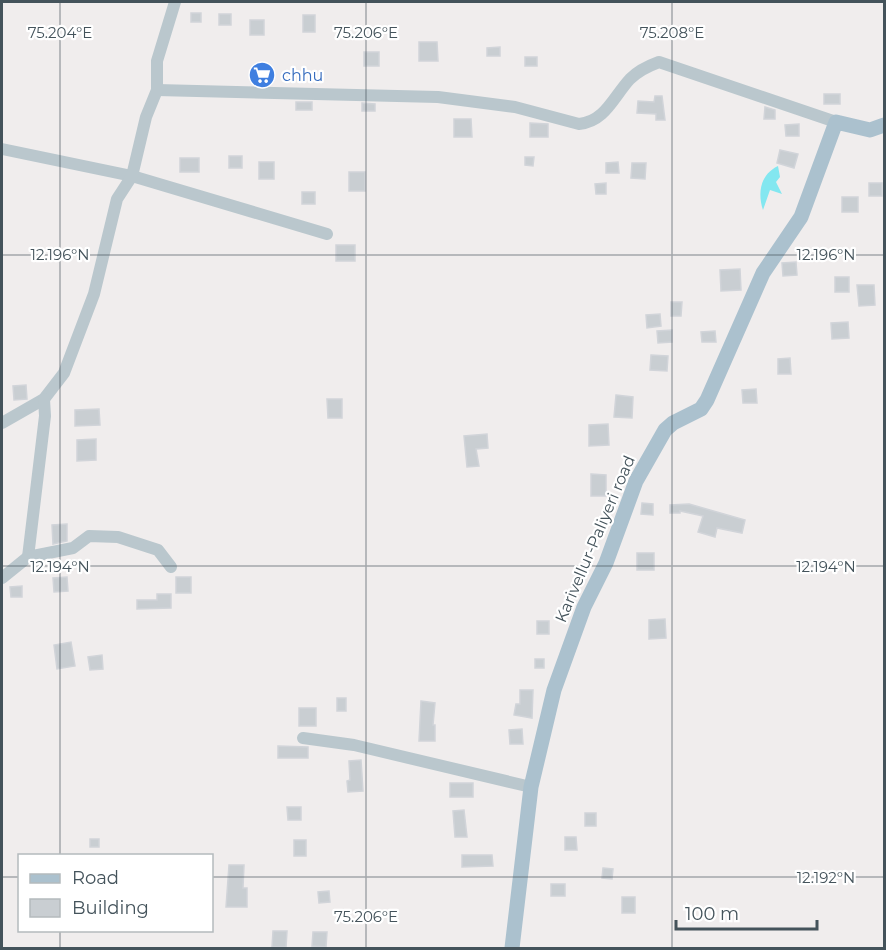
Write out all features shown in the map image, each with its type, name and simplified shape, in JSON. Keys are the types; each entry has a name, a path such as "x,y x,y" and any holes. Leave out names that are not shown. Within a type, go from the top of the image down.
{"main road":[{"path":"836,122 870,130 885,125"},
{"name":"Karivellur-Paliyeri road","path":"512,948 531,787 554,690 584,607 606,563 636,481 665,430 673,423 701,409 707,400 763,273 801,217 836,122"}],"street":[{"path":"2,423 44,399 64,373 94,294 117,199 132,176 146,117 157,90 157,61 175,2"},
{"path":"157,90 438,97 515,107 579,124 590,123 601,116 630,79 645,67 659,62 836,122"},
{"path":"2,150 132,176 327,234"},
{"path":"28,557 45,416 44,399"},
{"path":"2,578 28,557 73,548 89,536 118,537 158,550 171,567"},
{"path":"303,738 354,745 531,787"}],"water":[{"path":"778,166 780,177 776,182 782,194 770,190 763,210 760,197 762,184 772,169"}],"building":[{"path":"191,13 201,13 201,22 191,22"},
{"path":"219,14 231,14 231,25 219,25"},
{"path":"303,15 315,15 315,32 303,32"},
{"path":"250,20 264,20 264,35 250,35"},
{"path":"419,42 437,42 438,61 419,61"},
{"path":"500,47 500,56 487,56 487,48"},
{"path":"364,52 379,52 379,66 364,66"},
{"path":"525,57 537,57 537,66 525,66"},
{"path":"824,94 840,94 840,104 824,104"},
{"path":"655,96 662,96 665,120 656,120 656,114 637,113 638,101 654,102"},
{"path":"296,102 312,102 312,110 296,110"},
{"path":"362,103 375,104 375,111 362,111"},
{"path":"765,107 775,110 775,119 764,119"},
{"path":"454,119 471,119 472,137 454,137"},
{"path":"530,123 548,124 548,137 530,137"},
{"path":"799,124 799,136 786,136 785,125"},
{"path":"780,150 798,154 794,168 777,163"},
{"path":"229,156 242,156 242,168 229,168"},
{"path":"525,157 534,157 533,166 525,165"},
{"path":"180,158 199,158 199,172 180,172"},
{"path":"259,162 274,162 274,179 259,179"},
{"path":"618,162 619,173 606,173 606,163"},
{"path":"632,163 646,163 645,179 631,178"},
{"path":"349,172 365,172 365,191 349,191"},
{"path":"606,183 606,194 596,194 595,184"},
{"path":"869,183 882,183 882,196 869,196"},
{"path":"302,192 315,192 315,204 302,204"},
{"path":"842,197 858,197 858,212 842,212"},
{"path":"336,245 355,245 355,261 336,261"},
{"path":"796,262 797,275 783,276 782,263"},
{"path":"740,269 741,290 721,291 720,270"},
{"path":"835,277 849,277 849,292 835,292"},
{"path":"857,285 874,285 875,305 859,306"},
{"path":"671,302 682,302 681,316 671,316"},
{"path":"660,314 661,326 647,328 646,315"},
{"path":"848,322 849,338 832,339 831,323"},
{"path":"672,330 672,342 658,343 657,331"},
{"path":"715,331 716,342 702,342 701,332"},
{"path":"651,355 668,356 667,371 650,370"},
{"path":"790,358 791,374 778,374 778,359"},
{"path":"26,385 27,399 14,400 13,386"},
{"path":"756,389 757,403 743,403 742,390"},
{"path":"616,395 633,397 632,418 614,417"},
{"path":"327,399 342,399 342,418 328,418"},
{"path":"99,409 100,425 75,426 75,410"},
{"path":"608,424 609,445 589,446 589,425"},
{"path":"487,434 488,448 476,449 479,466 467,467 464,436"},
{"path":"96,439 96,460 77,461 77,440"},
{"path":"591,474 606,475 606,496 591,496"},
{"path":"642,503 653,504 653,515 641,514"},
{"path":"689,504 745,520 742,533 717,528 715,537 698,532 703,516 680,511 680,513 670,513 670,505"},
{"path":"67,524 67,541 53,544 52,525"},
{"path":"637,553 654,553 654,570 637,570"},
{"path":"67,577 68,591 54,592 53,578"},
{"path":"176,577 191,577 191,593 176,593"},
{"path":"22,586 22,597 11,597 10,587"},
{"path":"157,594 171,594 171,608 137,609 137,600 157,600"},
{"path":"665,619 666,638 649,639 649,620"},
{"path":"537,621 549,621 549,634 537,634"},
{"path":"71,642 75,666 57,669 54,645"},
{"path":"102,655 103,669 90,670 88,657"},
{"path":"535,659 544,659 544,668 535,668"},
{"path":"520,690 533,690 532,718 514,715 516,704 520,704"},
{"path":"337,698 346,698 346,711 337,711"},
{"path":"421,701 435,703 433,725 435,725 435,741 419,741"},
{"path":"299,708 316,708 316,726 299,726"},
{"path":"522,729 523,744 510,744 509,730"},
{"path":"278,746 308,747 308,758 278,758"},
{"path":"361,760 363,791 348,792 349,761"},
{"path":"450,783 473,783 473,797 450,797"},
{"path":"287,807 301,807 301,820 288,820"},
{"path":"464,810 467,837 455,837 453,811"},
{"path":"585,813 596,813 596,826 585,826"},
{"path":"565,837 576,837 577,850 565,850"},
{"path":"90,839 99,839 99,847 90,847"},
{"path":"294,840 306,840 306,856 294,856"},
{"path":"462,855 492,855 493,866 462,867"},
{"path":"229,865 244,865 243,888 247,888 247,907 226,907"},
{"path":"603,868 613,869 612,879 602,878"},
{"path":"551,884 565,884 565,896 551,896"},
{"path":"329,891 330,902 319,903 318,892"},
{"path":"622,897 635,897 635,913 622,913"},
{"path":"273,931 287,931 286,947 272,947"},
{"path":"313,932 327,932 326,947 312,946"}],"place":[{"name":"chhu","path":"262,75"}]}
